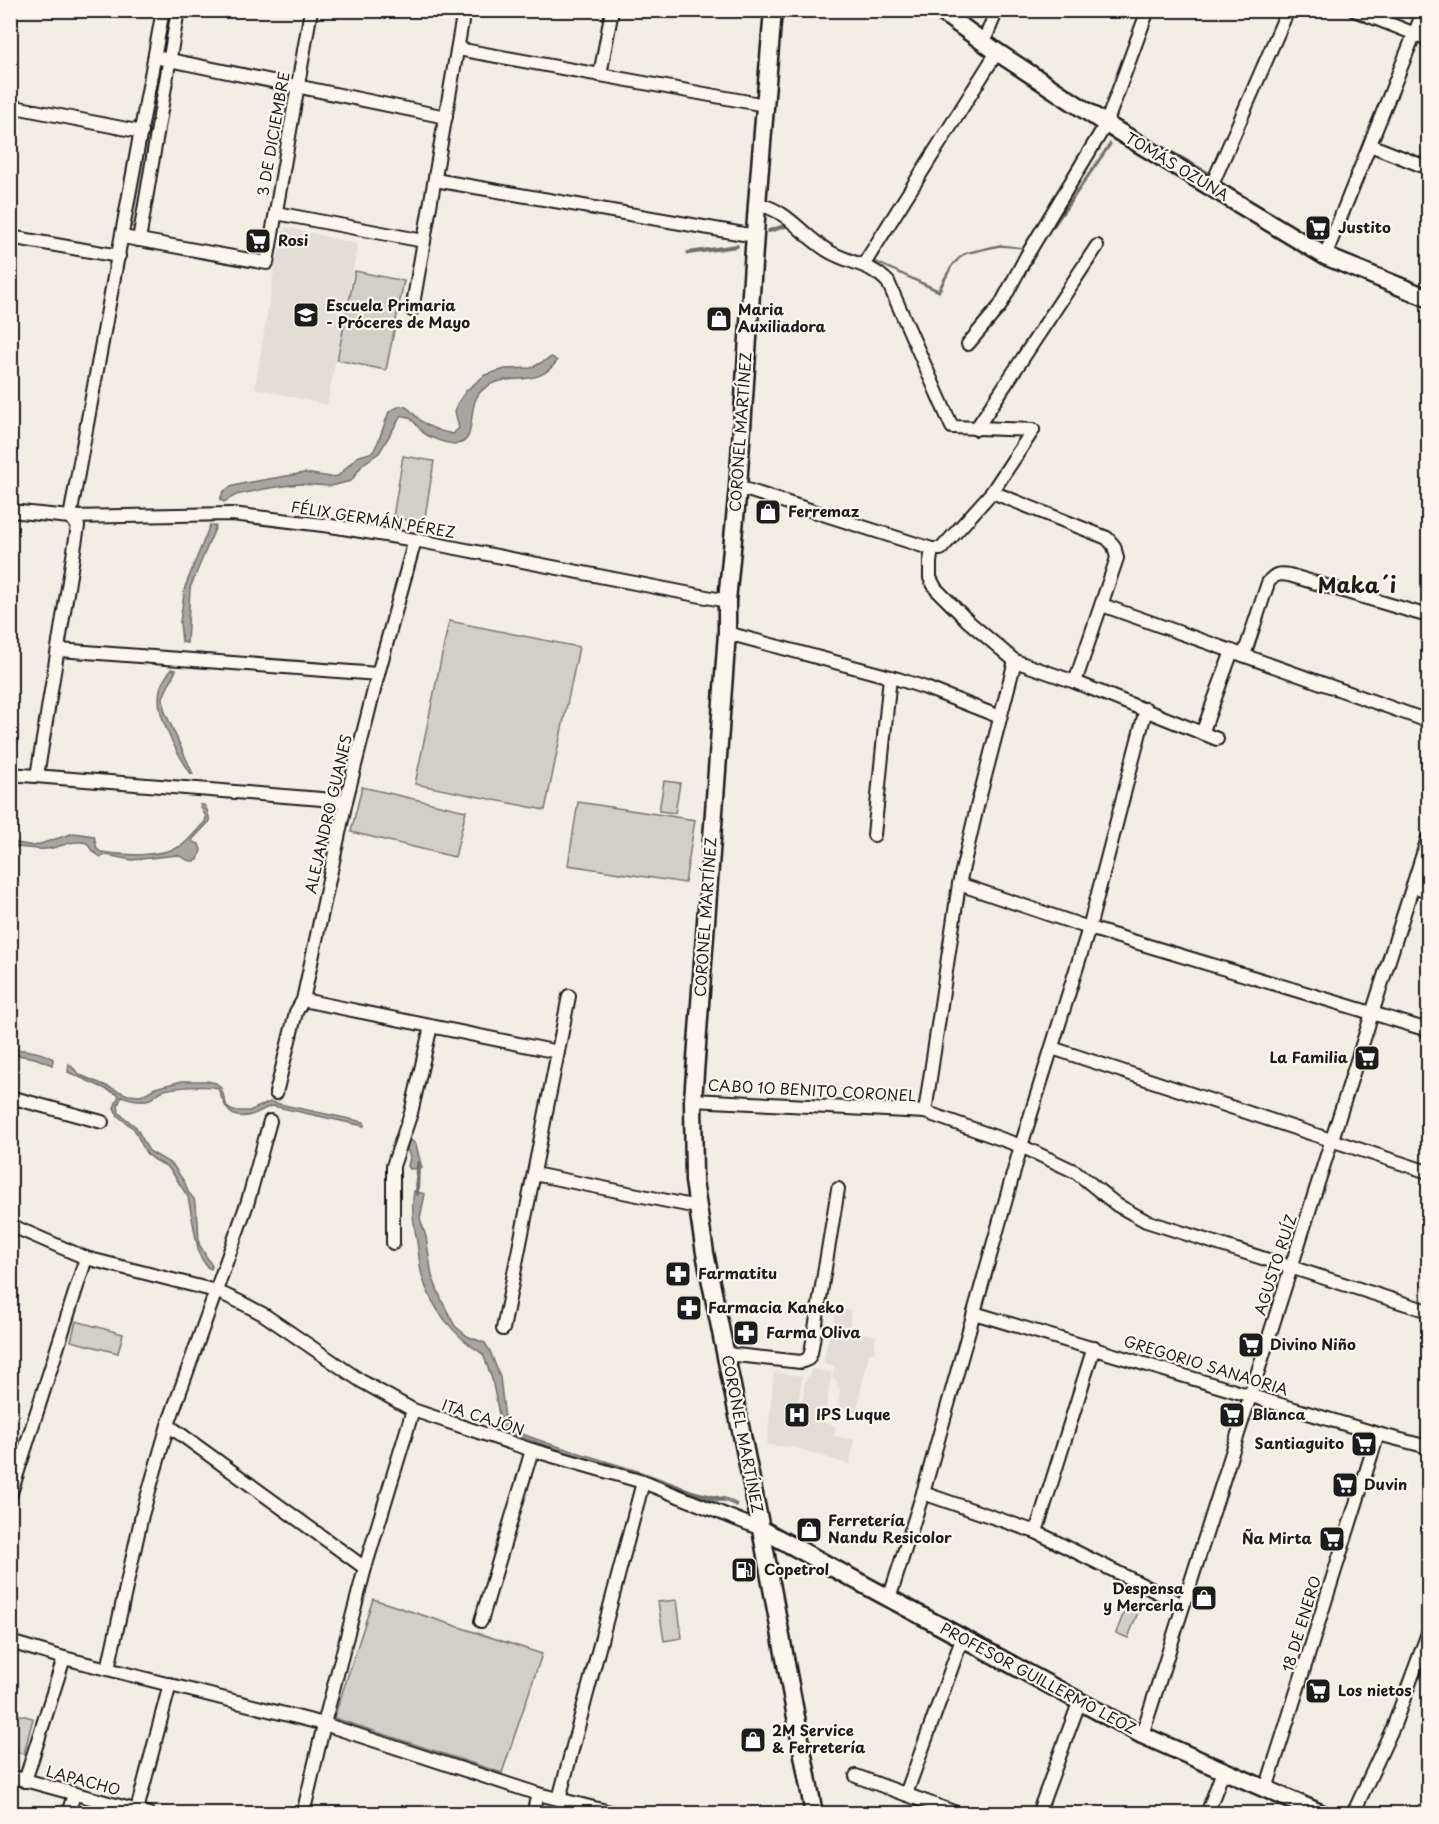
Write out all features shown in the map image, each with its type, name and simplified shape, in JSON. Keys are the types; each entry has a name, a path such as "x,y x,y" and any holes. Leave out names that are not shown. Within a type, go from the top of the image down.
{"main road":[{"name":"CORONEL MARTÍNEZ","path":"773,10 738,487 727,601 727,633 693,1100 694,1181 697,1208 814,1814"},
{"name":"TOMÁS OZUNA","path":"939,10 1106,124 1325,256 1428,298"},
{"name":"PROFESOR GUILLERMO LEOZ","path":"760,1526 1079,1703 1223,1772 1323,1814"}],"street":[{"path":"37,776 78,526 70,517 163,10"},
{"path":"123,237 139,240 178,10"},
{"name":"3 DE DICIEMBRE","path":"139,240 267,263 311,10"},
{"path":"412,310 464,10"},
{"path":"600,75 612,10"},
{"path":"984,41 997,10"},
{"path":"968,344 1000,306 1106,124 1148,10"},
{"path":"1211,187 1288,10"},
{"path":"1354,10 1428,39"},
{"path":"1325,256 1424,10"},
{"path":"458,49 765,105"},
{"path":"864,264 998,52"},
{"path":"155,57 446,117"},
{"path":"10,106 142,132"},
{"path":"1370,145 1428,168"},
{"path":"435,180 755,236"},
{"path":"738,487 932,549 941,549 992,492 1033,430 956,429 949,424 888,282 864,264 831,252 775,209 757,204"},
{"path":"276,213 424,241"},
{"path":"10,237 119,256"},
{"path":"976,429 1097,246"},
{"path":"992,492 1107,538 1114,546 1117,558 1075,682"},
{"name":"FÉLIX GERMÁN PÉREZ","path":"10,512 70,517 232,514 331,526 415,540 727,601"},
{"name":"ALEJANDRO GUANES","path":"276,1093 296,1012 303,1000 346,801 415,540"},
{"path":"932,549 930,578 936,590 1015,661 1203,731 1217,739"},
{"path":"1203,731 1272,577 1280,573 1428,616"},
{"path":"1102,605 1428,721"},
{"path":"727,633 926,688 1000,717"},
{"path":"58,650 378,674"},
{"path":"925,1112 960,884 977,807 1015,661"},
{"path":"874,835 890,677"},
{"path":"889,1599 923,1493 1022,1146 1089,928 1146,709"},
{"path":"10,774 346,801"},
{"name":"AGUSTO RUÍZ","path":"1142,1735 1428,838"},
{"path":"960,884 1089,928 1428,1030"},
{"path":"1413,886 1428,891"},
{"path":"504,1329 569,996"},
{"path":"303,1000 558,1052"},
{"path":"393,1243 393,1166 411,1113 431,1026"},
{"path":"1052,1048 1428,1172"},
{"path":"10,1097 102,1122"},
{"name":"CABO 1O BENITO CORONEL","path":"693,1100 925,1112 1022,1146 1077,1172 1117,1205 1146,1221 1428,1311"},
{"path":"108,1669 142,1515 168,1425 248,1201 270,1121"},
{"path":"534,1174 697,1208"},
{"path":"726,1354 801,1362 807,1359 811,1353 838,1189"},
{"name":"ITA CAJÓN","path":"10,1226 86,1258 216,1291 264,1314 361,1381 412,1410 532,1450 643,1482 760,1526"},
{"path":"10,1497 86,1258"},
{"name":"GREGORIO SANAORIA","path":"974,1313 1428,1447"},
{"path":"1036,1532 1094,1347"},
{"path":"303,1814 364,1568 412,1410"},
{"path":"168,1425 364,1568"},
{"name":"18 DE ENERO","path":"1266,1789 1378,1434"},
{"path":"481,1621 532,1450"},
{"path":"559,1799 643,1482"},
{"path":"923,1493 1036,1532 1183,1605"},
{"path":"1353,1814 1394,1725 1428,1633"},
{"path":"906,1794 962,1639"},
{"path":"10,1642 64,1658 324,1724 538,1794 618,1814"},
{"path":"25,1781 64,1658"},
{"path":"143,1812 170,1684"},
{"path":"1038,1814 1079,1703"},
{"path":"1207,1814 1223,1772"},
{"name":"LAPACHO","path":"10,1776 143,1812"},
{"path":"856,1776 959,1814"},
{"path":"68,1814 74,1794"},
{"path":"533,1814 538,1794"}],"shaded area":[{"path":"159,71 162,72 135,228 131,226 133,208"},
{"path":"1123,124 1210,173 1123,125"},
{"path":"1111,144 1053,228 1052,227"},
{"name":"Escuela Primaria - Próceres de Mayo","path":"285,227 358,244 327,405 255,388 275,266"},
{"path":"1000,245 1023,248 1000,246 967,253"},
{"path":"962,256 952,266 939,292 872,260 938,290 950,268 955,261"},
{"path":"355,271 404,281 386,370 337,360"},
{"path":"552,357 557,361 549,370 540,375 495,382 486,387 475,402 468,437 463,442 452,444 436,439 425,434 408,417 401,416 379,453 363,464 351,481 331,486 298,484 236,495 224,502 220,500 223,492 230,487 246,483 304,473 338,476 357,457 373,452 389,412 400,406 407,408 428,425 453,434 459,428 455,411 457,404 466,391 485,375 505,369 531,368"},
{"path":"403,456 434,461 424,523 393,517"},
{"path":"210,525 216,526 190,588 187,643 182,642 180,622 185,587"},
{"path":"449,621 579,647 545,810 415,784"},
{"path":"171,669 176,670 163,697 164,708 193,774 174,745 160,710 161,687"},
{"path":"664,781 680,783 675,813 659,811"},
{"path":"362,787 466,811 455,857 351,832"},
{"path":"578,802 695,820 685,883 568,865"},
{"path":"200,805 204,805 210,821 192,840 199,844 201,850 198,860 195,861 189,861 177,855 132,860 106,855 101,857 92,851 87,843 81,842 45,849 11,847 11,842 34,846 74,833 94,836 97,849 101,852 131,855 172,850 184,844 205,822 206,817"},
{"path":"11,1049 43,1054 53,1059 52,1065 35,1058 11,1054"},
{"path":"69,1064 80,1075 128,1095 141,1096 155,1088 182,1081 207,1081 216,1083 221,1088 227,1107 233,1111 249,1111 270,1102 364,1122 364,1126 273,1106 251,1115 237,1116 228,1110 218,1088 213,1087 167,1090 143,1100 122,1096 118,1105 119,1113 136,1127 149,1151 173,1165 194,1199 199,1244 212,1266 211,1269 207,1267 199,1254 188,1197 168,1167 146,1153 134,1129 118,1116 114,1108 119,1095 68,1072"},
{"path":"408,1137 416,1145 422,1168 410,1169 408,1166 410,1157 405,1144"},
{"path":"414,1191 425,1194 420,1218 426,1237 432,1276 455,1326 467,1336 485,1343 490,1351 500,1377 506,1428 647,1474 712,1498 725,1498 737,1506 725,1501 713,1501 502,1430 492,1379 483,1354 463,1339 445,1320 437,1310 426,1287 420,1267 414,1223"},
{"path":"836,1308 851,1310 849,1330 841,1330 876,1335 874,1353 869,1353 856,1413 839,1407 840,1388 837,1388 838,1381 832,1379 835,1366 823,1364 830,1329 833,1329"},
{"path":"76,1321 123,1334 118,1353 71,1341"},
{"name":"IPS Luque","path":"811,1369 832,1372 824,1422 836,1426 834,1436 854,1440 850,1465 794,1447 767,1445 774,1372 802,1376 798,1406 801,1407 806,1377 809,1377"},
{"path":"373,1599 542,1654 502,1773 334,1718"},
{"path":"677,1600 682,1638 664,1641 658,1602"},
{"path":"1126,1607 1138,1612 1128,1638 1116,1633"},
{"path":"13,1713 33,1718 24,1754 11,1751"}],"waterway":[{"path":"769,231 788,225"},
{"path":"688,253 737,246"},
{"path":"417,1194 418,1163"},
{"path":"606,1464 639,1475"},
{"path":"649,1478 691,1492 722,1499"}],"place":[{"name":"Justito","path":"1318,228"},
{"name":"Rosi","path":"258,241"},
{"name":"Escuela Primaria - Próceres de Mayo","path":"306,315"},
{"name":"Maria Auxiliadora","path":"719,319"},
{"name":"Ferremaz","path":"768,512"},
{"name":"La Familia","path":"1367,1058"},
{"name":"Farmatitu","path":"678,1274"},
{"name":"Farmacia Kaneko","path":"689,1308"},
{"name":"Farma Oliva","path":"746,1333"},
{"name":"Divino Niño","path":"1251,1345"},
{"name":"IPS Luque","path":"797,1415"},
{"name":"Blanca","path":"1232,1415"},
{"name":"Santiaguito","path":"1364,1444"},
{"name":"Duvin","path":"1345,1485"},
{"name":"Ferretería Nandu Resicolor","path":"809,1530"},
{"name":"Ña Mirta","path":"1332,1539"},
{"name":"Copetrol","path":"744,1570"},
{"name":"Despensa y Mercerla","path":"1204,1598"},
{"name":"Los nietos","path":"1318,1691"},
{"name":"2M Service & Ferretería","path":"753,1740"}],"district":[{"name":"Maka´i","path":"1357,586"}]}
